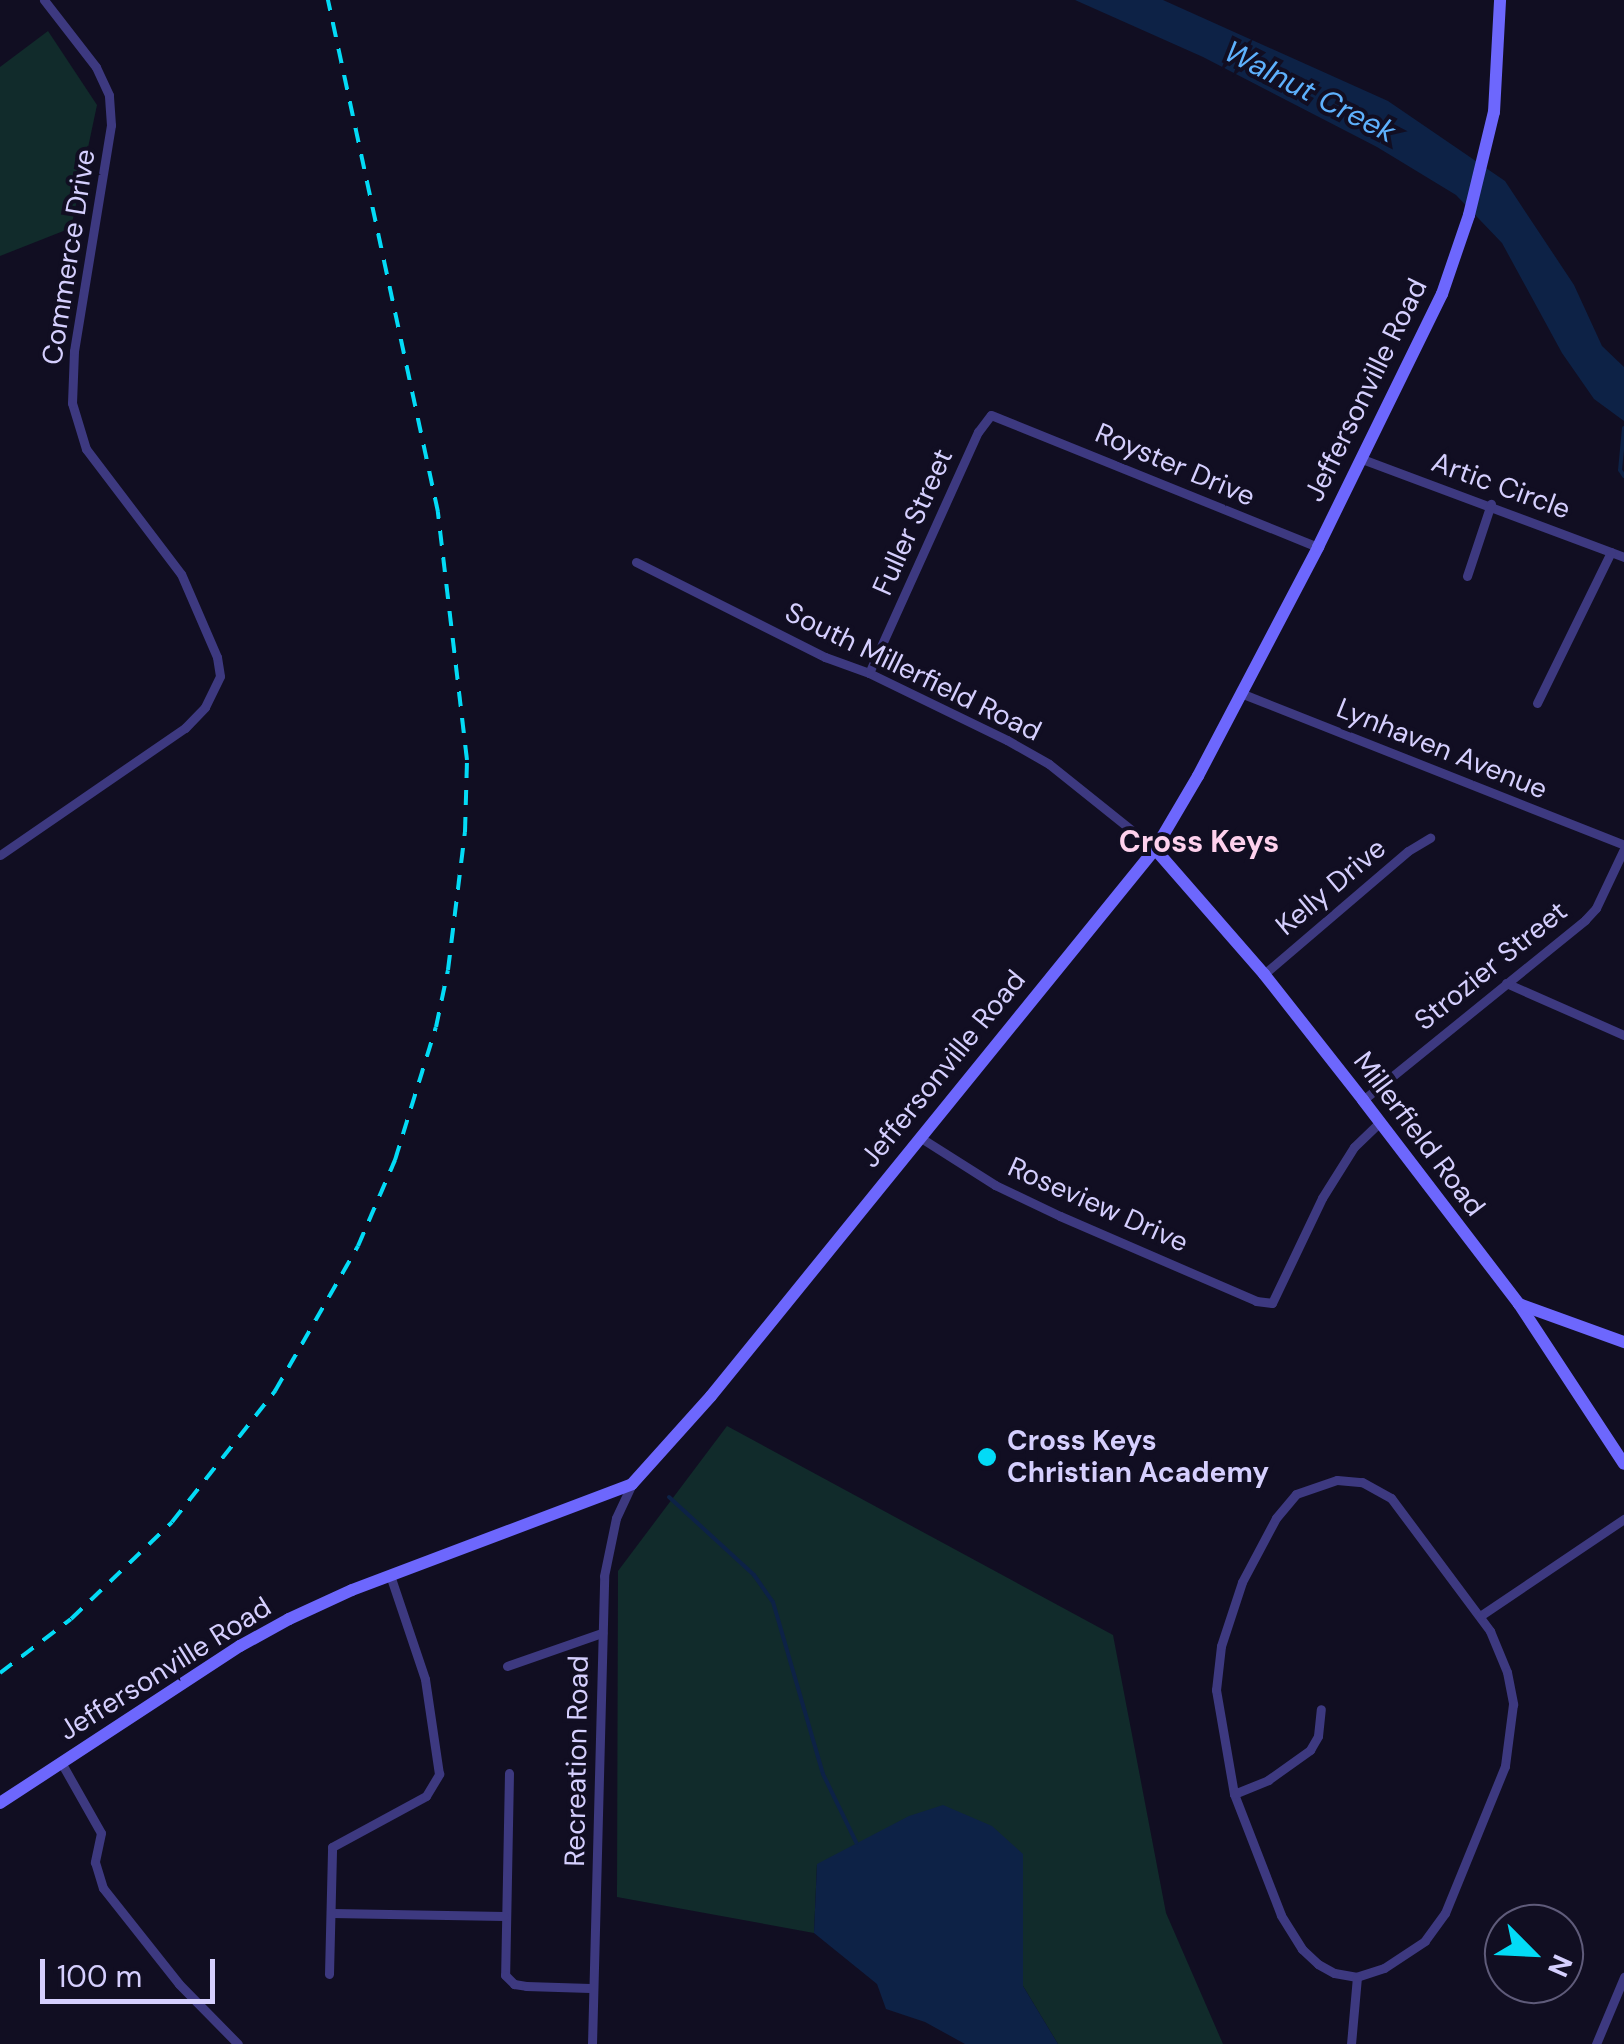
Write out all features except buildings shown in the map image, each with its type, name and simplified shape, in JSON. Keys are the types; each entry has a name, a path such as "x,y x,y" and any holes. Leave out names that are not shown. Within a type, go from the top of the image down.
{"main road":[{"name":"Jeffersonville Road","path":"0,1802 240,1646 352,1590 560,1515 632,1484 671,1444 1156,849 1243,694 1362,459 1447,279 1470,215 1492,120 1500,0"},
{"name":"Millerfield Road","path":"1156,849 1264,974 1519,1304 1624,1464"},
{"path":"1519,1304 1624,1342"}],"street":[{"name":"Commerce Drive","path":"0,855 184,728 214,692 220,676 218,657 172,560 86,449 72,403 74,352 112,125 109,95 96,67 44,0"},
{"name":"Fuller Street","path":"869,673 978,432 991,415 1015,422"},
{"name":"Royster Drive","path":"1015,422 1284,536 1318,546"},
{"name":"Artic Circle","path":"1362,459 1491,504 1624,558"},
{"path":"1467,576 1491,504"},
{"path":"1537,703 1612,552"},
{"name":"South Millerfield Road","path":"636,562 1049,764 1156,849"},
{"name":"Lynhaven Avenue","path":"1243,694 1624,847"},
{"name":"Kelly Drive","path":"1264,974 1408,852 1430,838"},
{"name":"Strozier Street","path":"1363,1100 1596,908 1624,847"},
{"path":"1506,983 1624,1035"},
{"name":"Roseview Drive","path":"921,1138 995,1185 1272,1303 1322,1198 1354,1147 1379,1122"},
{"path":"1337,1480 1362,1482 1382,1492 1480,1616 1500,1652 1512,1691 1512,1738 1505,1766 1445,1914 1425,1941 1384,1968 1356,1977 1334,1973 1302,1949 1281,1916 1234,1794 1216,1690 1221,1646 1242,1582 1282,1508 1296,1494 1337,1480"},
{"name":"Recreation Road","path":"592,2044 590,1988 595,1951 602,1633 608,1549 632,1484"},
{"path":"1480,1616 1624,1519"},
{"path":"329,1974 332,1846 426,1796 439,1774 425,1679 391,1578"},
{"path":"507,1666 602,1633"},
{"path":"1234,1794 1297,1762 1318,1736 1321,1709"},
{"path":"62,1764 101,1833 95,1862 104,1888 180,1984 238,2044"},
{"path":"509,1773 504,1916 507,1980 526,1986 590,1988"},
{"path":"332,1913 504,1916"},
{"path":"1596,2044 1624,1976"},
{"path":"1351,2044 1356,1977"}],"green space":[{"path":"48,31 97,105 71,228 0,256 0,67"},
{"path":"727,1426 1113,1635 1166,1913 1223,2044 1058,2044 1023,1986 817,1864 814,1933 617,1897 618,1571"}],"water":[{"name":"Walnut Creek","path":"1075,0 1163,0 1388,101 1505,181 1574,285 1602,346 1624,367 1624,421 1594,399 1562,353 1502,243 1456,195 1377,147 1203,57"},
{"path":"943,1805 992,1826 1023,1854 1023,1986 1058,2044 965,2044 925,2022 886,2009 877,1984 814,1933 817,1864 909,1816"}],"waterway":[{"path":"1624,428 1620,470 1624,476"},
{"path":"669,1497 754,1575 773,1602 823,1774 856,1842"}],"railway":[{"path":"0,1673 71,1619 172,1522 275,1391 358,1246 395,1160 436,1027 448,970 465,832 467,760 438,512 328,0"}],"place":[{"name":"Cross Keys Christian Academy","path":"987,1457"}],"district":[{"name":"Cross Keys","path":"1199,842"}]}
